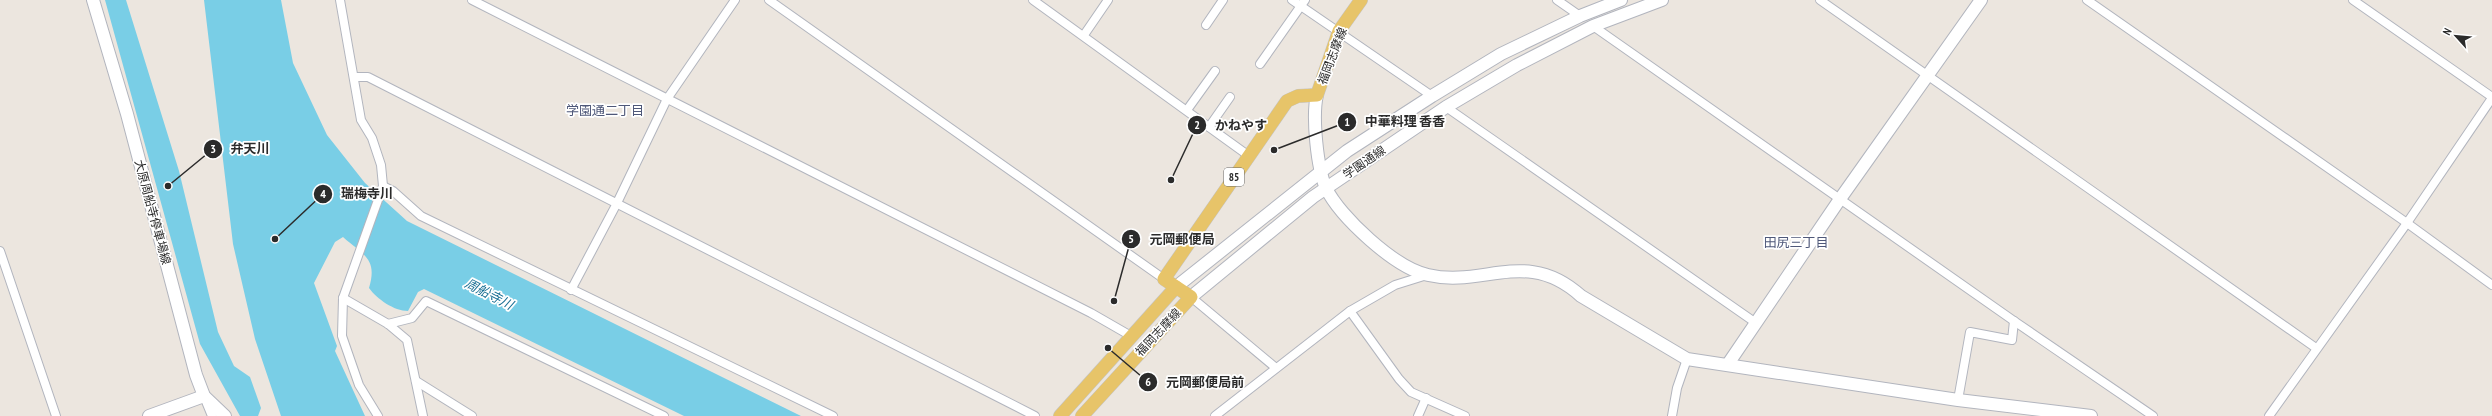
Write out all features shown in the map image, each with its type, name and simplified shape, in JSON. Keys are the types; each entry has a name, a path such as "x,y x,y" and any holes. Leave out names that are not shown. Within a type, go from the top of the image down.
{"main road":[{"name":"福岡志摩線","path":"1082,416 1191,297 1164,279 1287,102 1298,96 1317,95 1339,31 1361,0"},
{"name":"福岡志摩線","path":"1060,416 1176,287"}],"street":[{"name":"大原周船寺停車場線","path":"93,0 127,114 196,375 204,396 218,414"},
{"path":"340,0 361,120 372,138 381,165 383,186 343,298 342,336 359,385 378,416"},
{"path":"472,0 1084,310 1131,336"},
{"path":"571,290 616,205 667,99 735,0"},
{"path":"769,0 1164,279"},
{"path":"1033,0 1084,35 1249,156"},
{"path":"1084,35 1108,0"},
{"path":"1206,25 1223,0"},
{"path":"1292,0 1303,3 1339,31 1432,96"},
{"path":"1557,0 1580,16"},
{"name":"学園通線","path":"1176,287 1347,151 1432,96 1501,54 1580,16 1621,0"},
{"name":"学園通線","path":"1191,297 1326,187 1446,107 1517,65 1593,26 1662,0"},
{"path":"1820,0 2316,348"},
{"path":"1728,364 1840,199 1927,74 1981,0"},
{"path":"2087,0 2407,223 2492,285"},
{"path":"2269,416 2316,348 2407,223 2492,98 2353,0"},
{"path":"1260,64 1303,3"},
{"path":"1593,26 2014,321 2153,416"},
{"path":"1187,110 1215,71"},
{"path":"354,77 368,77 616,205 1035,416"},
{"path":"1317,95 1316,126 1322,172 1326,187 1354,225 1400,262 1427,275"},
{"path":"1209,127 1230,97"},
{"path":"1446,107 1756,323"},
{"path":"383,186 393,191 421,216 833,416"},
{"path":"0,251 56,416"},
{"path":"1215,416 1350,311 1395,285 1427,275 1457,277 1512,271 1536,272 1566,282 1581,296 1687,359 1958,400 2091,416"},
{"path":"1191,297 1276,368"},
{"path":"343,298 388,324 408,340 424,416"},
{"path":"388,324 412,318 426,301 664,416"},
{"path":"1350,311 1399,379 1411,392 1465,416"},
{"path":"1958,400 1970,332 2012,340 2014,321"},
{"path":"1672,416 1677,388 1687,359"},
{"path":"416,381 472,416"},
{"path":"150,416 204,396"},
{"path":"1418,416 1426,398"}],"water":[{"path":"105,0 126,0 179,171 218,332 234,366 250,377 261,408 258,416 240,416 200,344"},
{"name":"周船寺川","path":"204,0 281,0 293,63 327,135 365,183 407,221 801,416 684,416 424,289 418,292 408,311 397,309 381,300 369,288 372,270 370,263 362,253 343,237 335,242 314,283 337,346 335,351 365,416 281,416 255,339 233,244"}],"place":[{"name":"中華料理 香香","path":"1274,150"},
{"name":"かねやす","path":"1171,180"},
{"name":"弁天川","path":"168,186"},
{"name":"瑞梅寺川","path":"275,239"},
{"name":"元岡郵便局","path":"1114,301"},
{"name":"元岡郵便局前","path":"1108,348"}],"district":[{"name":"学園通二丁目","path":"605,110"},
{"name":"田尻三丁目","path":"1796,242"}]}
